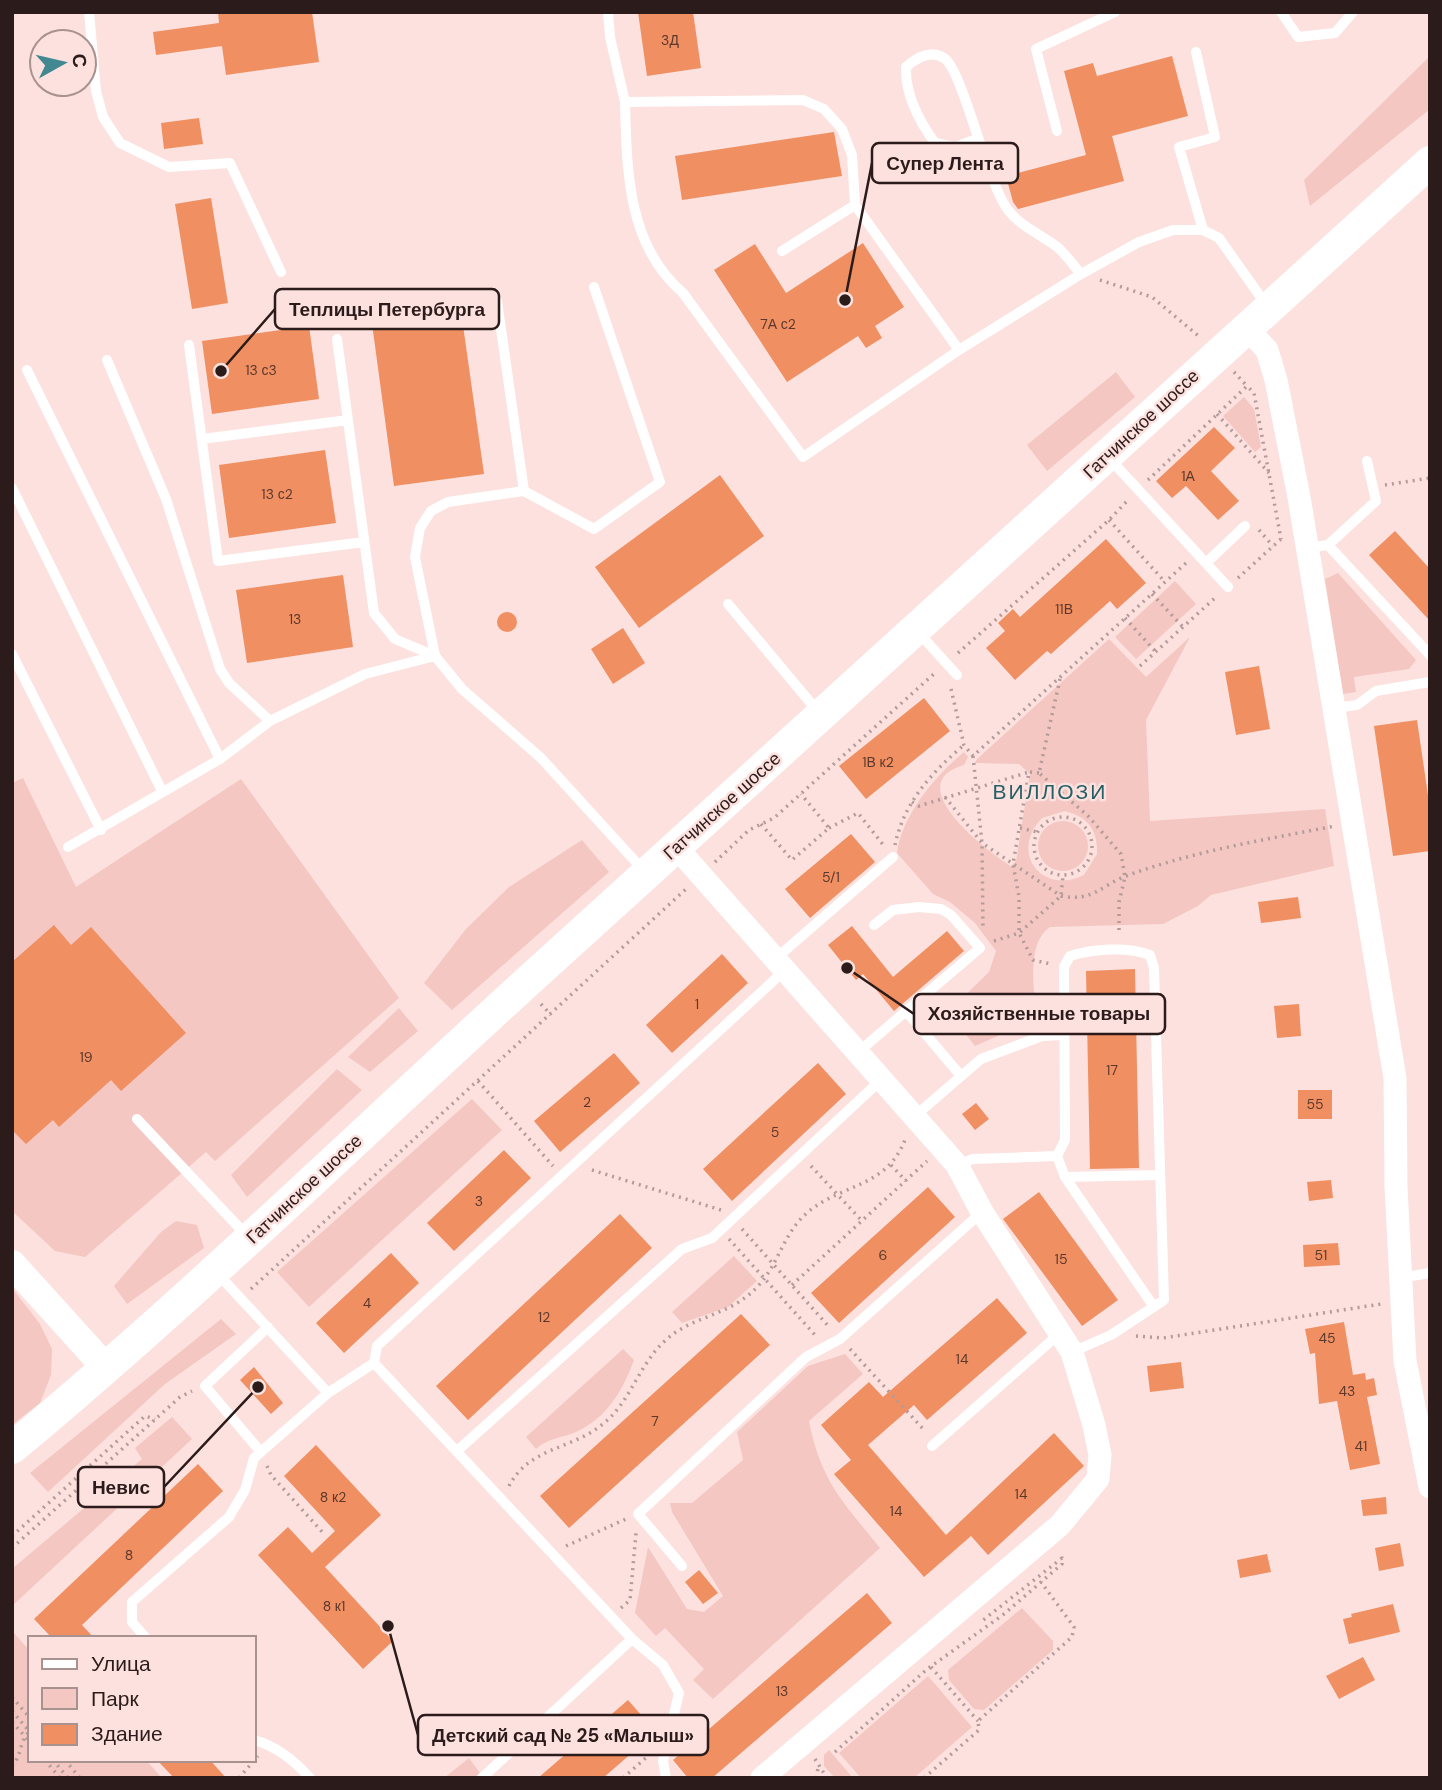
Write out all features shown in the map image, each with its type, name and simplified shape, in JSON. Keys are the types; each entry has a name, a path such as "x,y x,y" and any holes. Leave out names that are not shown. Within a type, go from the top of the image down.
{"main road":[{"name":"Гатчинское шоссе","path":"12,1448 107,1369 216,1272 647,874 1430,162"}],"street":[{"path":"1257,317 1276,380 1318,547 1335,708 1395,1077 1400,1290 1405,1361 1430,1486"},
{"path":"677,848 856,1054 883,1078 957,1165 982,1212 1066,1343 1094,1425 1100,1455 1098,1479 1060,1525 762,1778"},
{"path":"12,1264 107,1369"}],"lane":[{"path":"89,12 96,92 103,117 120,143 169,167 230,163 281,272"},
{"path":"608,12 610,37 625,102 626,172 640,231 663,276 683,293 803,457 959,350 1081,274 1139,242 1173,229 1203,230 1219,238 1257,317"},
{"path":"1057,131 1036,49 1115,12"},
{"path":"1281,12 1298,37 1335,33 1353,12"},
{"path":"1196,52 1215,137 1179,146 1203,230"},
{"path":"977,139 955,147 935,143 927,133 920,123 905,82 906,67 916,58 931,53 944,58 955,71 977,139 1007,209 1017,220 1059,248 1081,274"},
{"path":"625,102 803,100 824,109 842,128 852,155 855,205 959,350"},
{"path":"782,251 855,205"},
{"path":"594,288 660,482 594,530 524,491 449,502 431,511 419,528 415,557 435,656 462,690 541,758 647,874"},
{"path":"497,301 524,491"},
{"path":"337,339 374,613 395,639 435,656"},
{"path":"189,345 218,561 365,541"},
{"path":"107,360 166,499 220,669 229,682 270,721"},
{"path":"27,370 220,759"},
{"path":"202,439 348,419"},
{"path":"1107,456 1228,587"},
{"path":"1367,461 1376,501 1318,547 1430,655"},
{"path":"12,488 162,791"},
{"path":"1206,563 1251,527"},
{"path":"728,604 822,716"},
{"path":"916,630 946,663 953,679"},
{"path":"12,654 101,830"},
{"path":"68,847 220,759 270,721 365,674 435,656"},
{"path":"1335,708 1357,705 1376,691 1430,682"},
{"path":"144,1636 132,1622 132,1602 232,1513 247,1484 250,1462 328,1393 374,1363 377,1346 573,1164 893,857"},
{"path":"856,1054 981,946 951,915 941,909 919,907 893,910 874,925"},
{"path":"934,1445 1066,1343 1111,1335 1154,1307 1164,1300 1154,968 1150,955 1137,950 1085,951 1070,956 1064,967 1065,1140 1057,1156 1065,1177 1154,1307"},
{"path":"905,1011 961,1076"},
{"path":"915,1116 981,1059 1042,1036 1064,1035"},
{"path":"457,1451 682,1249 712,1238 883,1078"},
{"path":"137,1119 250,1239"},
{"path":"957,1165 973,1159 1057,1156"},
{"path":"1065,1177 1160,1175"},
{"path":"682,1566 638,1514 806,1357 841,1339 982,1212"},
{"path":"216,1272 328,1393"},
{"path":"1400,1290 1430,1273"},
{"path":"261,1451 205,1385 268,1327"},
{"path":"374,1363 632,1639 663,1665 679,1693 663,1761 666,1778"},
{"path":"482,1778 632,1639"},
{"path":"256,1741 269,1744 295,1762 310,1778"}],"path":[{"path":"1081,274 1152,297 1210,346"},
{"path":"1227,364 1254,393 1281,539"},
{"path":"241,1298 749,830 774,818 1108,520 1247,386"},
{"path":"1217,414 1269,473"},
{"path":"1373,487 1430,478"},
{"path":"1148,480 1156,489"},
{"path":"1108,520 1165,582"},
{"path":"1251,527 1273,546"},
{"path":"973,756 1197,553"},
{"path":"1153,594 1183,627"},
{"path":"1125,618 1156,652"},
{"path":"1039,773 1061,677"},
{"path":"953,679 964,745 973,756 982,843 981,946 1019,933 1061,896 1063,876"},
{"path":"893,857 899,827 912,802 931,773 964,745"},
{"path":"1029,772 1013,864 1019,897 1019,933 1033,960 1064,967"},
{"path":"912,802 919,806 1029,772 1039,773 1088,816 1121,854 1125,877 1119,902 1118,950"},
{"path":"801,794 829,828"},
{"path":"944,797 982,843 1061,896 1097,894 1125,877 1180,856 1354,822"},
{"path":"761,824 792,860 829,828 858,813 893,857"},
{"path":"1081,823 1088,816"},
{"path":"1062,817 1081,823 1088,831 1092,850 1082,868 1063,876 1044,869 1034,852 1037,832 1052,819 1062,817"},
{"path":"1020,828 1037,832"},
{"path":"478,1081 558,1171"},
{"path":"500,1497 530,1460 556,1446 584,1437 607,1421 627,1397 642,1368 667,1338 734,1305 764,1279 793,1227 822,1202 872,1180 890,1164 901,1153 915,1116"},
{"path":"792,1285 931,1158"},
{"path":"573,1164 719,1208 733,1219 934,1445"},
{"path":"890,1164 906,1181"},
{"path":"819,1174 862,1221"},
{"path":"721,1230 825,1347"},
{"path":"1111,1335 1163,1338 1400,1290"},
{"path":"12,1548 180,1397"},
{"path":"12,1536 145,1416 155,1419"},
{"path":"261,1451 271,1475 324,1534"},
{"path":"555,1556 569,1544 638,1514 630,1600 611,1617"},
{"path":"835,1752 931,1667 1004,1614 1062,1564 1064,1561 1059,1558"},
{"path":"978,1721 1072,1637 1074,1626 1041,1582"},
{"path":"924,1778 979,1730 978,1721 931,1667"},
{"path":"12,1697 28,1716"},
{"path":"12,1711 28,1731"},
{"path":"12,1721 28,1740"},
{"path":"12,1766 19,1758 24,1736 28,1733"},
{"path":"256,1758 269,1744"},
{"path":"623,1778 652,1753 663,1761"},
{"path":"815,1758 818,1768 827,1778"},
{"path":"47,1762 60,1778"},
{"path":"55,1762 68,1778"},
{"path":"67,1762 80,1778"},
{"path":"239,1777 253,1762"},
{"path":"816,1778 818,1768"}],"green space":[{"path":"1430,56 1430,109 1310,206 1304,180"},
{"path":"1116,372 1135,397 1047,471 1027,445"},
{"path":"1244,397 1254,409 1261,447 1255,452 1223,416"},
{"path":"1338,573 1416,660 1409,669 1354,677 1356,692 1343,694 1325,579"},
{"path":"1175,581 1196,604 1136,659 1115,637"},
{"path":"1190,637 1146,720 1150,821 1325,809 1334,866 1211,895 1198,906 1163,924 1050,927 1042,935 1034,956 1036,1019 975,1046 948,1012 989,972 996,951 975,923 950,902 933,894 897,853 906,825 931,784 964,752 968,757 964,765 946,774 940,786 943,801 968,832 1011,866 1016,861 1030,774 1019,764 975,763 977,759 1109,639 1146,677","holes":["1065,811 1090,826 1096,838 1097,854 1084,875 1068,880 1055,880 1043,875 1035,867 1029,857 1029,844 1033,831 1042,818"]},
{"path":"23,778 76,887 241,779 399,998 215,1161 206,1152 85,1257 55,1251 12,1211 12,783"},
{"path":"1063,821 1080,829 1088,846 1080,863 1063,871 1046,863 1038,846 1046,829"},
{"path":"582,840 609,872 452,1010 424,983 466,929 509,887"},
{"path":"399,1008 418,1031 370,1072 348,1057"},
{"path":"337,1069 362,1090 247,1197 231,1175"},
{"path":"472,1099 502,1130 309,1307 277,1272"},
{"path":"176,1221 197,1225 204,1248 127,1304 114,1286 161,1232"},
{"path":"734,1256 757,1281 728,1307 682,1323 672,1312"},
{"path":"12,1288 40,1324 52,1349 51,1375 40,1403 12,1425"},
{"path":"221,1319 236,1334 165,1384 48,1492 30,1473"},
{"path":"623,1349 634,1360 625,1382 605,1411 587,1426 536,1449 526,1437"},
{"path":"845,1354 863,1374 809,1421 827,1476 844,1504 880,1548 713,1699 693,1680 704,1669 665,1628 656,1636 635,1613 648,1547 687,1609 704,1612 723,1596 672,1512 670,1503 692,1503 743,1460 737,1432 808,1366"},
{"path":"172,1417 192,1439 12,1606 12,1569 142,1459 135,1448"},
{"path":"1022,1608 1053,1641 1053,1650 984,1710 974,1709 949,1680 948,1670"},
{"path":"12,1626 14,1633 28,1649 28,1762 148,1762 162,1778 12,1778"},
{"path":"928,1676 972,1727 914,1778 861,1778 839,1753"},
{"path":"829,1750 853,1778 835,1778 824,1766 824,1755"},
{"path":"469,1758 480,1773 474,1778 444,1778"}],"building":[{"path":"218,12 312,12 319,62 226,75 222,46 156,55 153,32 219,23"},
{"path":"638,12 693,12 701,68 647,76"},
{"path":"1172,56 1188,116 1112,136 1124,181 1018,209 1013,202 1006,176 1086,155 1064,71 1093,63 1097,76"},
{"path":"199,118 203,144 164,149 161,123"},
{"path":"834,132 842,176 682,200 675,156"},
{"path":"211,198 228,303 192,309 175,204"},
{"path":"863,243 904,307 875,326 882,338 866,348 858,336 787,382 714,270 755,244 786,293"},
{"path":"459,297 484,474 394,486 370,309"},
{"path":"309,326 319,399 212,414 202,341"},
{"path":"1214,427 1235,448 1211,471 1239,501 1218,520 1186,486 1172,498 1156,481"},
{"path":"325,450 336,523 229,538 219,465"},
{"path":"720,475 764,536 639,628 595,567"},
{"path":"1395,531 1430,569 1430,621 1369,555"},
{"path":"1106,539 1146,583 1117,609 1110,601 1051,654 1047,651 1015,680 986,648 1005,631 998,623 1013,609 1020,617"},
{"path":"343,575 353,647 247,663 236,590"},
{"path":"503,612 511,612 517,622 511,632 503,632 497,626 497,618"},
{"path":"623,628 645,663 613,684 591,649"},
{"path":"1259,666 1270,729 1236,735 1225,672"},
{"path":"924,698 950,731 866,799 839,766"},
{"path":"1417,720 1430,809 1430,851 1393,856 1374,726"},
{"path":"851,834 875,862 810,918 785,889"},
{"path":"1298,897 1301,918 1261,923 1258,902"},
{"path":"54,925 71,945 91,927 186,1033 121,1091 111,1080 59,1127 53,1120 26,1144 12,1130 12,962"},
{"path":"852,926 893,977 947,931 964,951 894,1011 863,974 856,980 828,945"},
{"path":"722,954 748,983 672,1053 646,1025"},
{"path":"1135,969 1139,1168 1090,1169 1086,971"},
{"path":"1299,1004 1301,1036 1277,1038 1274,1006"},
{"path":"614,1053 640,1083 560,1152 534,1121"},
{"path":"818,1063 846,1094 732,1201 703,1169"},
{"path":"1298,1090 1332,1090 1332,1119 1298,1119"},
{"path":"976,1103 989,1119 975,1130 962,1114"},
{"path":"504,1150 531,1178 454,1251 427,1223"},
{"path":"1331,1180 1333,1198 1309,1201 1307,1182"},
{"path":"928,1187 955,1217 839,1323 811,1293"},
{"path":"1039,1192 1118,1300 1082,1326 1003,1219"},
{"path":"620,1214 652,1248 468,1420 436,1386"},
{"path":"1338,1243 1340,1265 1304,1267 1303,1245"},
{"path":"391,1253 419,1283 344,1353 316,1323"},
{"path":"997,1298 1027,1333 927,1420 914,1405 868,1445 946,1535 1054,1433 1084,1466 988,1555 971,1536 924,1577 834,1474 851,1460 821,1425 869,1382 883,1397"},
{"path":"741,1314 770,1345 569,1528 540,1496"},
{"path":"1344,1322 1353,1375 1365,1373 1366,1380 1374,1378 1377,1395 1367,1397 1380,1464 1350,1470 1337,1401 1319,1404 1315,1353 1310,1354 1305,1329"},
{"path":"1181,1362 1184,1388 1150,1392 1147,1366"},
{"path":"254,1367 283,1403 271,1414 240,1380"},
{"path":"316,1445 381,1515 325,1567 393,1641 363,1669 258,1555 288,1527 312,1553 335,1531 284,1476"},
{"path":"198,1464 223,1491 82,1625 92,1636 50,1636 34,1619"},
{"path":"1386,1497 1387,1514 1363,1516 1361,1500"},
{"path":"1400,1543 1404,1566 1379,1571 1375,1548"},
{"path":"1267,1554 1271,1572 1240,1578 1237,1560"},
{"path":"699,1570 718,1593 703,1604 685,1582"},
{"path":"867,1593 892,1623 712,1778 688,1778 673,1760"},
{"path":"1393,1604 1400,1632 1349,1644 1343,1619 1352,1617 1351,1614"},
{"path":"1363,1657 1375,1680 1339,1699 1326,1676"},
{"path":"628,1700 656,1732 603,1778 538,1778"},
{"path":"159,1762 212,1762 226,1778 174,1778"}],"place":[{"name":"Супер Лента","path":"845,300"},
{"name":"Теплицы Петербурга","path":"221,371"},
{"name":"Хозяйственные товары","path":"847,968"},
{"name":"Невис","path":"258,1387"},
{"name":"Детский сад № 25 «Малыш»","path":"388,1626"}],"district":[{"name":"ВИЛЛОЗИ","path":"1050,792"}]}
